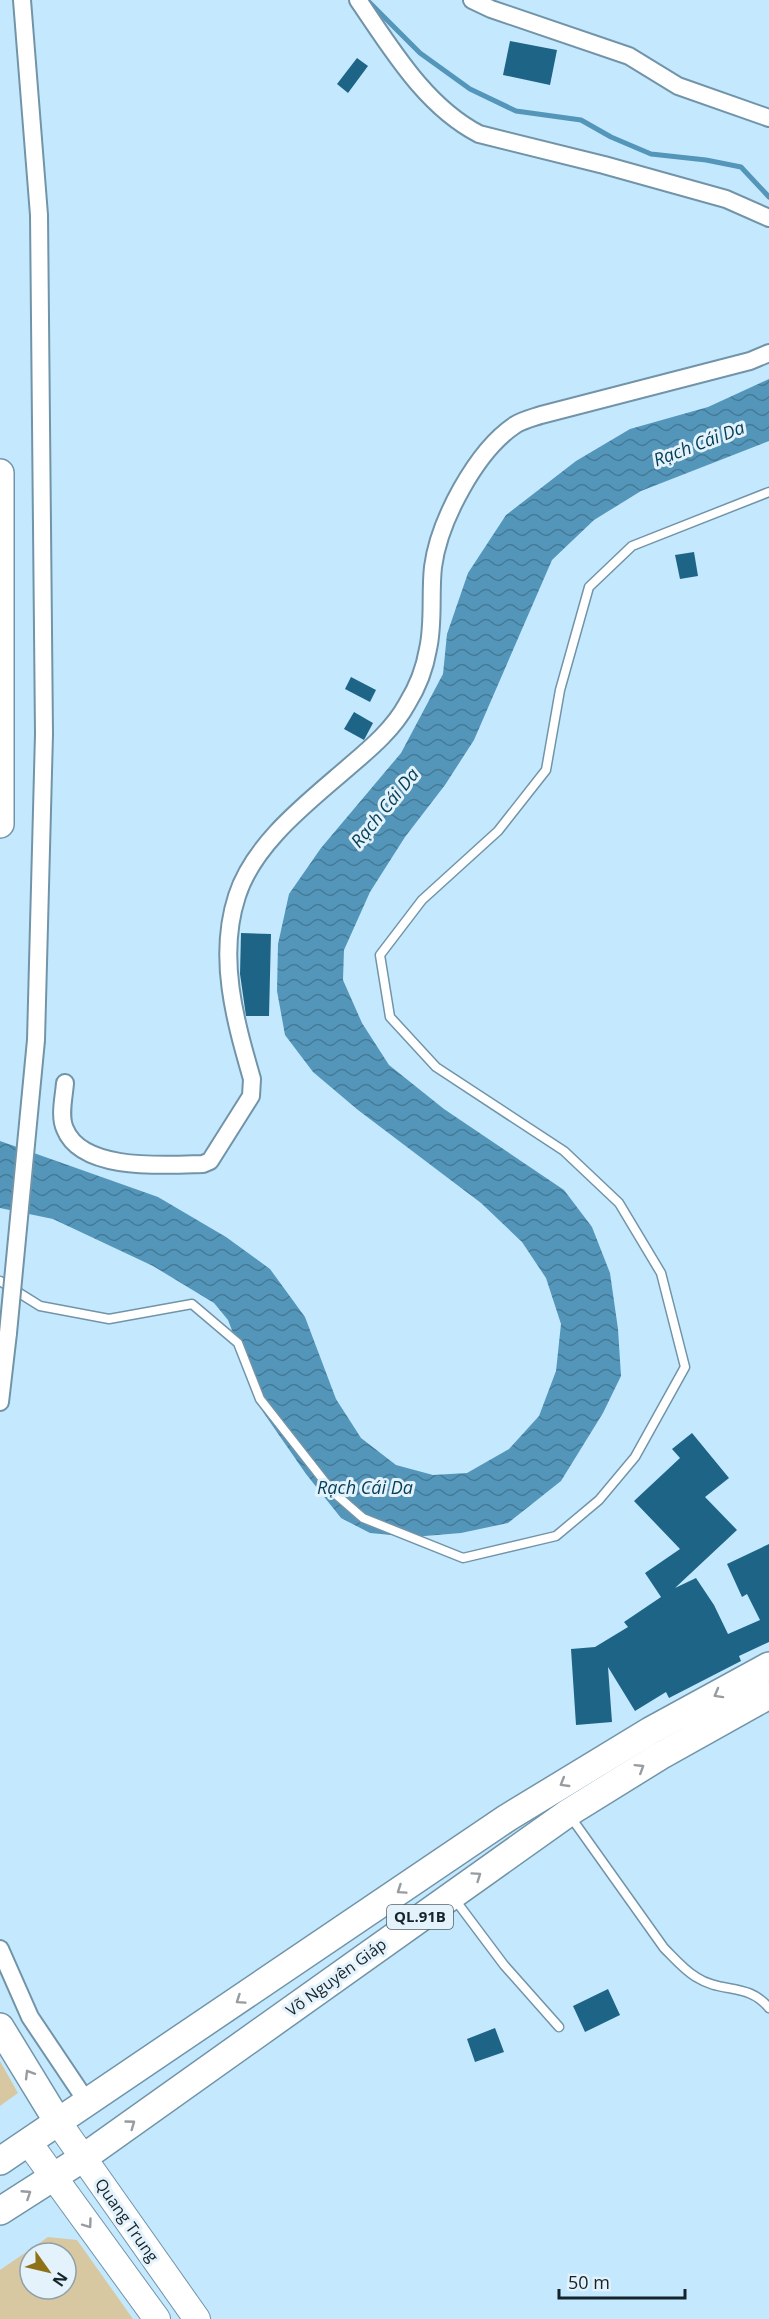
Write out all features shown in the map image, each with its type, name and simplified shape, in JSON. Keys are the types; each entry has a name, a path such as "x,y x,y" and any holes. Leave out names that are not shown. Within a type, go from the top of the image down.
{"highway":[{"path":"0,473 0,824"},
{"name":"Võ Nguyên Giáp","path":"0,2162 507,1818 650,1731 769,1666"},
{"name":"Võ Nguyên Giáp","path":"0,2211 83,2158 451,1894 568,1813 660,1756 769,1695"},
{"path":"0,2027 58,2122"}],"main road":[{"name":"Quang Trung","path":"58,2122 197,2319"},
{"name":"Quang Trung","path":"29,2143 156,2319"}],"street":[{"path":"0,1402 36,1040 44,735 39,215 22,0"},
{"path":"358,0 405,67 427,93 468,128 479,134 604,165 726,199 769,218"},
{"path":"472,0 491,9 629,56 678,86 769,118"},
{"path":"64,1083 62,1122 65,1131 81,1149 105,1160 153,1165 203,1164 210,1161 247,1103 252,1089 252,1079 235,1017 228,972 231,930 236,899 242,882 267,843 389,730 407,704 429,647 436,553 457,496 482,456 517,424 541,415 750,362 769,353"},
{"path":"0,1949 30,2017 87,2102"}],"lane":[{"path":"0,1281 40,1306 109,1319 192,1304 238,1343 260,1399 332,1491 363,1518 463,1558 556,1536 599,1500 634,1457 685,1367 661,1274 619,1203 564,1151 436,1067 390,1017 380,955 422,900 498,831 546,770 560,690 589,587 632,546 769,492"},
{"path":"568,1813 664,1948 682,1966 696,1978 712,1985 758,1996 769,2008"},
{"path":"451,1894 504,1965 559,2027"}],"shaded area":[{"path":"0,2061 18,2093 0,2106"},
{"path":"48,2237 78,2241 42,2241"},
{"path":"78,2241 133,2319 0,2319 0,2270 18,2258 18,2301 78,2301"}],"water":[{"name":"Rạch Cái Da","path":"769,379 769,441 641,491 594,520 552,560 474,740 445,785 405,837 370,892 344,950 343,980 362,1023 389,1065 444,1109 564,1190 592,1227 610,1273 618,1329 621,1376 603,1413 561,1481 508,1523 461,1533 413,1537 370,1533 341,1518 306,1474 263,1412 228,1320 214,1303 153,1266 53,1219 0,1208 0,1141 158,1197 226,1237 270,1269 305,1317 336,1399 361,1438 396,1465 433,1475 467,1473 509,1449 539,1416 556,1371 561,1324 546,1278 522,1242 481,1203 358,1110 313,1072 285,1035 277,991 278,944 289,894 321,848 401,753 443,674 447,634 468,573 506,515 576,461 630,429 708,407"}],"building":[{"path":"510,41 557,50 550,85 503,75"},
{"path":"357,58 368,66 348,93 337,84"},
{"path":"694,552 698,576 680,579 675,555"},
{"path":"351,677 376,690 370,702 345,689"},
{"path":"354,712 373,723 364,740 344,729"},
{"path":"241,933 271,934 269,1016 246,1016 240,974"},
{"path":"692,1433 729,1478 705,1497 737,1530 675,1588 696,1578 714,1605 728,1634 760,1620 747,1594 742,1597 727,1564 769,1544 769,1642 739,1656 741,1661 669,1698 666,1692 635,1711 608,1667 612,1722 576,1725 571,1649 595,1647 628,1627 624,1622 661,1597 645,1573 680,1549 634,1501 680,1458 672,1449"},
{"path":"608,1989 620,2015 585,2032 573,2006"},
{"path":"495,2028 504,2052 475,2062 467,2039"}],"waterway":[{"path":"367,0 420,53 470,89 516,111 581,120 611,137 651,154 706,160 741,167 769,197"}]}
